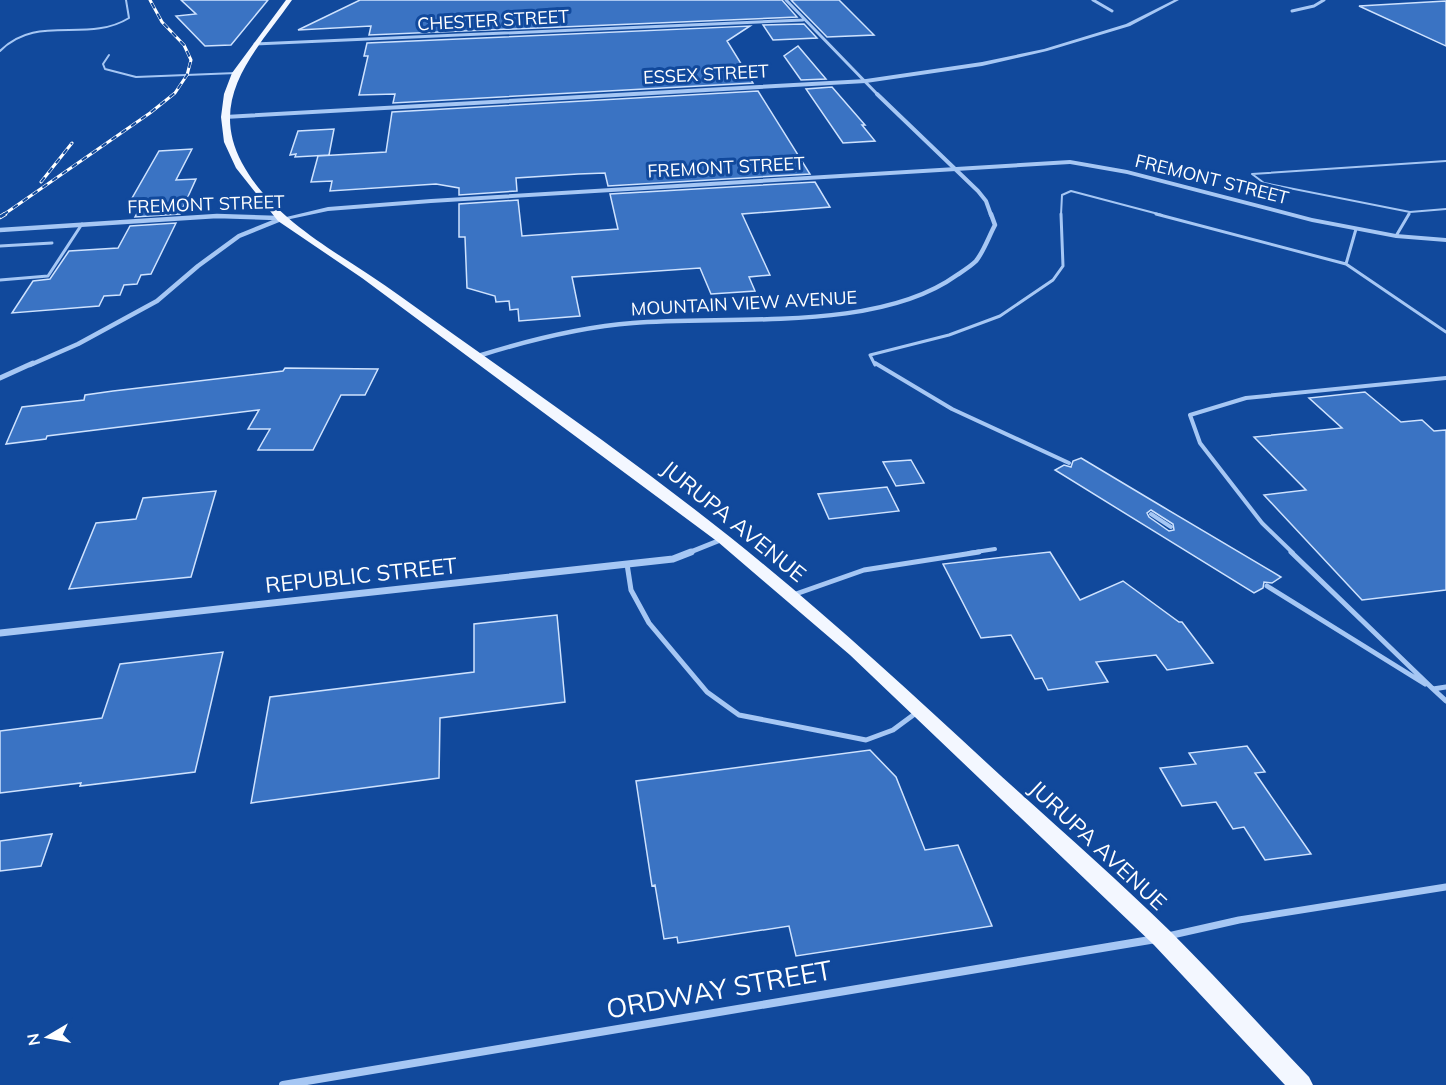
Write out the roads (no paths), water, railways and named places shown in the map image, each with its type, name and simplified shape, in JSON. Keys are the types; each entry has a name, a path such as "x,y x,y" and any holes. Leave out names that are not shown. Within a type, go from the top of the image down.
{"main road":[{"name":"JURUPA AVENUE","path":"289,0 236,73 228,94 225,117 228,142 240,168 281,219 478,356 723,539 856,651 1162,938 1301,1085"}],"street":[{"name":"MOUNTAIN VIEW AVENUE","path":"478,356 528,340 569,331 636,323 775,318 853,312 886,306 919,296 960,276 985,253 992,239 995,225 986,201 902,120 786,0"},
{"path":"1093,0 1112,11"},
{"name":"ESSEX STREET","path":"225,117 866,81 982,64 1045,51 1128,25 1176,0"},
{"path":"1292,11 1314,6 1324,0"},
{"name":"CHESTER STREET","path":"255,45 803,20"},
{"name":"FREMONT STREET","path":"0,230 217,216 281,219 328,210 431,201 1070,162 1128,172 1312,220 1396,236 1446,240"},
{"path":"0,378 78,344 157,301 239,236 281,219"},
{"name":"REPUBLIC STREET","path":"0,633 673,559 723,539"},
{"name":"ORDWAY STREET","path":"284,1085 1162,938"}],"lane":[{"path":"0,51 14,38 29,33 117,27 129,18 126,0"},
{"path":"109,55 103,64 105,69 124,75 236,73"},
{"path":"1446,161 1252,174 1264,183 1410,212 1446,209"},
{"path":"1069,463 952,409 876,366 870,355 949,335 1000,316 1053,280 1063,266 1061,203 1062,195 1066,192 1071,191 1346,264 1446,332"},
{"path":"1396,236 1410,212"},
{"path":"0,280 48,276 82,224"},
{"path":"1346,264 1356,229"},
{"path":"0,246 52,243"},
{"path":"1446,378 1246,398 1190,415 1200,443 1262,523 1446,701"},
{"path":"1151,514 1172,527"},
{"path":"790,596 864,570 913,560 995,549"},
{"path":"627,564 631,590 649,623 707,692 739,715 866,740 879,737 902,725 919,710"},
{"path":"1267,586 1433,689 1446,687"},
{"path":"1162,938 1239,920 1446,887"}],"railway":[{"path":"3,215 150,113 175,93 187,75 191,60 184,45 162,22 150,0"},
{"path":"41,182 72,143"},
{"path":"0,217 5,214"}]}
